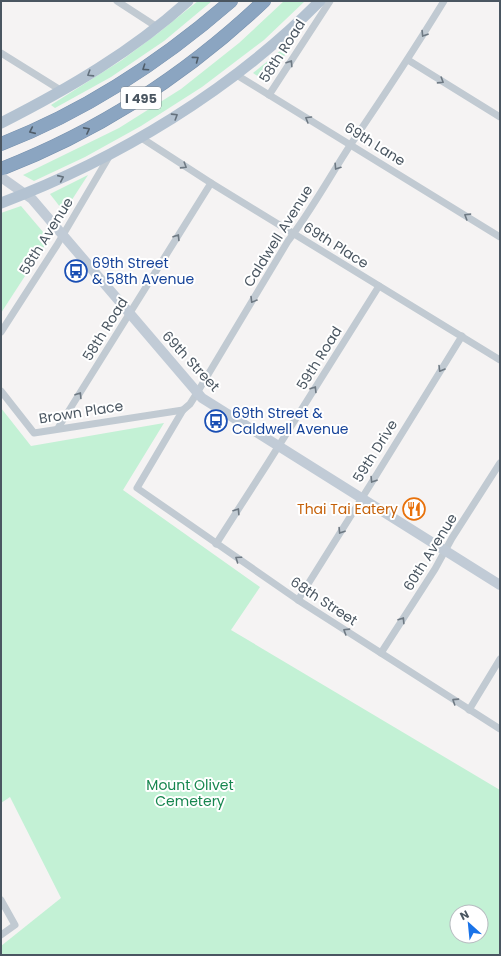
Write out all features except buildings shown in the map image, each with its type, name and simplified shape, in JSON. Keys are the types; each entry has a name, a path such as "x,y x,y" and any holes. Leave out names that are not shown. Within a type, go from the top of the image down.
{"highway":[{"name":"I 495","path":"1,144 59,119 114,88 167,53 231,1"},
{"name":"I 495","path":"1,169 32,157 66,141 122,110 201,56 226,36 264,1"}],"main road":[{"path":"1,123 62,91 107,63 157,27 188,1"},
{"path":"1,203 70,174 111,154 188,108 235,74 282,36 320,1"},
{"name":"69th Street","path":"1,176 32,199 202,398 500,585"}],"street":[{"path":"116,1 157,27"},
{"name":"58th Road","path":"268,95 330,1"},
{"name":"Caldwell Avenue","path":"137,488 183,410 190,404 198,392 288,241 408,60 444,1"},
{"path":"1,53 62,91"},
{"path":"408,60 500,117"},
{"name":"69th Lane","path":"235,74 500,237"},
{"name":"69th Place","path":"140,137 211,183 500,360"},
{"name":"58th Avenue","path":"1,332 63,235 111,154"},
{"name":"58th Road","path":"58,428 211,183"},
{"name":"59th Road","path":"216,544 379,286"},
{"name":"59th Drive","path":"298,600 462,336"},
{"name":"Brown Place","path":"1,391 34,433 58,428 183,410"},
{"name":"60th Avenue","path":"382,653 500,463"},
{"name":"68th Street","path":"137,488 298,600 500,729"},
{"path":"469,710 500,659"},
{"path":"1,900 15,925 1,935"}],"green space":[{"path":"198,1 212,1 164,41 111,77 55,108 51,105 122,60"},
{"path":"284,1 305,1 264,40 202,87 141,126 85,157 34,181 23,175 119,128 181,89 239,43"},
{"path":"297,37 267,82 253,73"},
{"path":"88,175 64,212 50,194"},
{"path":"21,206 49,239 1,313 1,213"},
{"name":"Mount Olivet Cemetery","path":"1,408 31,446 164,423 123,490 260,587 231,630 500,790 500,955 1,955 1,946 61,898 10,797 1,803"}],"place":[{"name":"69th Street & 58th Avenue","path":"76,271"},
{"name":"69th Street & Caldwell Avenue","path":"216,421"},
{"name":"Thai Tai Eatery","path":"414,509"}]}
